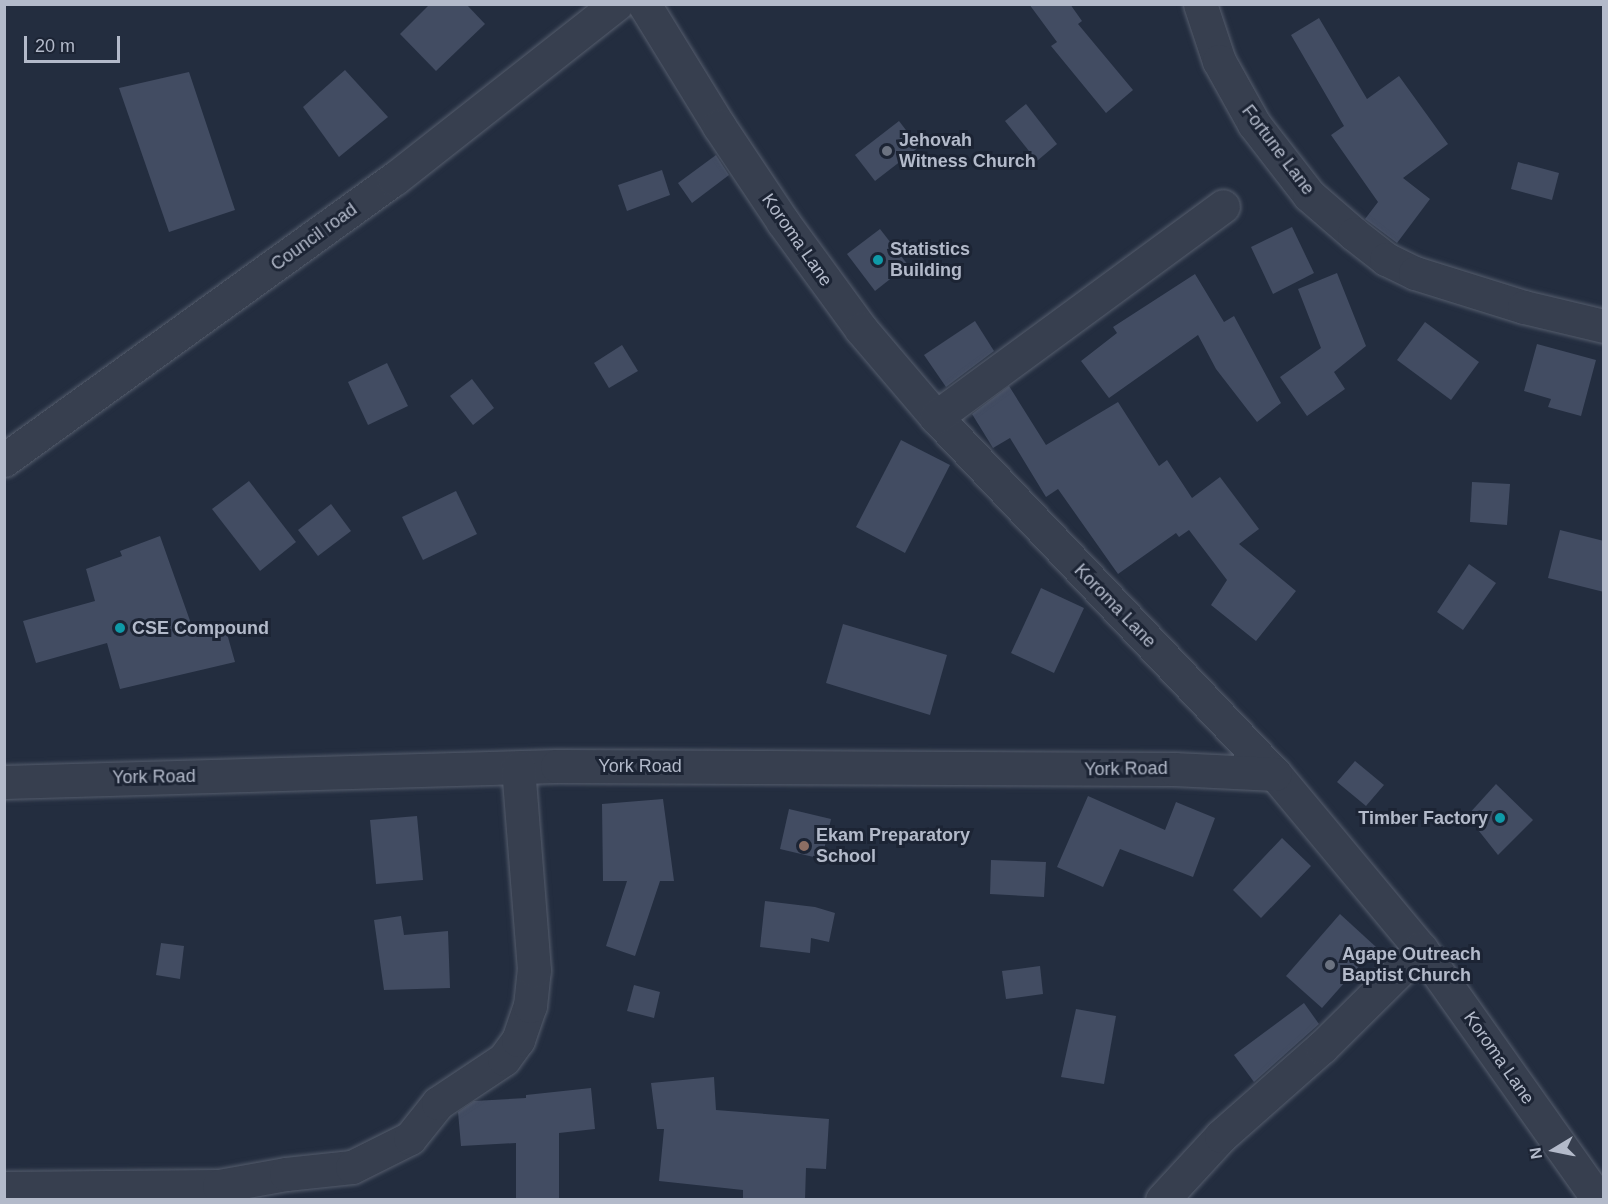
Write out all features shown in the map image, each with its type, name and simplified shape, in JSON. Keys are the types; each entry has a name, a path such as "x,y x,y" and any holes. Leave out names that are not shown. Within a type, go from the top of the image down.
{"street":[{"name":"Council road","path":"4,460 394,178 616,4"},
{"name":"Koroma Lane","path":"644,4 719,126 783,222 861,329 936,417 1275,774 1421,949 1599,1200"},
{"name":"Fortune Lane","path":"1200,4 1219,61 1254,124 1309,195 1354,234 1386,259 1415,273 1524,307 1604,326"},
{"path":"936,417 1223,206"},
{"path":"4,1188 184,1193 286,1174 352,1167 410,1138 438,1103 504,1059 518,1040 530,1006 534,970 518,768"},
{"name":"York Road","path":"4,782 518,768 1174,769 1275,774"},
{"path":"1162,1200 1221,1136 1322,1047 1421,949"}],"building":[{"path":"430,4 466,4 485,24 436,71 400,34"},
{"path":"1029,4 1070,4 1082,21 1078,24 1133,90 1106,113 1051,46 1057,42"},
{"path":"1319,18 1367,99 1399,76 1448,144 1403,178 1430,199 1397,243 1365,219 1378,202 1331,135 1344,126 1291,35"},
{"path":"345,70 388,117 339,157 303,107"},
{"path":"189,72 235,210 169,232 119,88"},
{"path":"1026,104 1057,144 1037,161 1005,121"},
{"name":"Jehovah Witness Church","path":"899,121 919,147 875,181 855,155"},
{"path":"716,155 729,175 692,203 678,183"},
{"path":"1518,162 1559,173 1552,200 1511,189"},
{"path":"662,170 670,195 627,211 618,185"},
{"path":"1292,227 1314,273 1273,294 1251,247"},
{"name":"Statistics Building","path":"880,229 908,265 875,291 847,254"},
{"path":"1337,273 1366,346 1334,372 1345,389 1307,416 1280,377 1321,348 1298,289"},
{"path":"1195,274 1224,322 1234,316 1281,403 1257,422 1216,369 1198,335 1109,398 1081,361 1117,333 1113,327"},
{"path":"975,321 994,351 946,387 924,355"},
{"path":"1425,322 1479,362 1451,400 1397,360"},
{"path":"1537,344 1596,360 1581,416 1548,407 1551,399 1524,391"},
{"path":"622,345 638,371 609,388 594,363"},
{"path":"387,363 408,406 368,425 348,382"},
{"path":"472,379 494,408 473,425 450,396"},
{"path":"1009,386 1046,445 1118,402 1159,466 1167,460 1192,498 1220,477 1259,529 1239,544 1296,591 1256,641 1211,605 1227,580 1189,530 1179,537 1176,533 1118,574 1058,489 1046,497 1010,438 993,448 972,414"},
{"path":"901,440 950,465 905,553 856,527"},
{"path":"249,481 296,542 260,571 212,509"},
{"path":"1472,482 1510,484 1507,525 1470,522"},
{"path":"456,491 477,534 423,560 402,517"},
{"path":"331,504 351,531 318,556 298,530"},
{"path":"1560,530 1604,541 1604,592 1548,578"},
{"path":"160,536 194,632 224,623 235,662 120,689 107,643 36,663 23,621 95,601 86,569 122,556 120,551"},
{"path":"1469,564 1496,583 1463,630 1437,612"},
{"path":"1041,588 1084,608 1054,673 1011,653"},
{"path":"843,624 947,655 930,715 826,683"},
{"path":"1355,761 1384,785 1366,806 1337,782"},
{"name":"Timber Factory","path":"1496,784 1533,820 1498,855 1467,816"},
{"path":"1088,796 1165,830 1176,802 1215,818 1193,877 1120,849 1103,887 1057,867"},
{"path":"663,799 674,881 660,881 635,956 606,946 627,881 603,881 602,804"},
{"path":"789,809 831,819 822,859 780,849"},
{"path":"417,816 423,880 376,884 370,820"},
{"path":"1282,838 1311,866 1261,918 1233,890"},
{"path":"991,860 1046,862 1044,897 990,894"},
{"path":"765,901 815,907 835,913 829,942 811,938 810,953 760,947"},
{"name":"Agape Outreach Baptist Church","path":"1340,914 1376,947 1322,1008 1286,976"},
{"path":"401,916 404,935 448,931 450,988 384,990 374,920"},
{"path":"161,943 184,946 180,979 156,975"},
{"path":"1040,966 1043,994 1006,999 1002,971"},
{"path":"634,985 660,992 654,1018 627,1011"},
{"path":"1304,1003 1319,1024 1254,1082 1234,1055"},
{"path":"1076,1009 1116,1016 1104,1084 1061,1077"},
{"path":"714,1077 716,1110 829,1119 826,1169 806,1168 805,1200 743,1200 743,1190 659,1181 664,1129 657,1129 651,1083"},
{"path":"591,1088 595,1129 559,1133 559,1200 516,1200 516,1143 461,1146 458,1112 474,1101 526,1098 526,1095"}],"place":[{"name":"Jehovah Witness Church","path":"887,151"},
{"name":"Statistics Building","path":"878,260"},
{"name":"CSE Compound","path":"120,628"},
{"name":"Timber Factory","path":"1500,818"},
{"name":"Ekam Preparatory School","path":"804,846"},
{"name":"Agape Outreach Baptist Church","path":"1330,965"}]}
